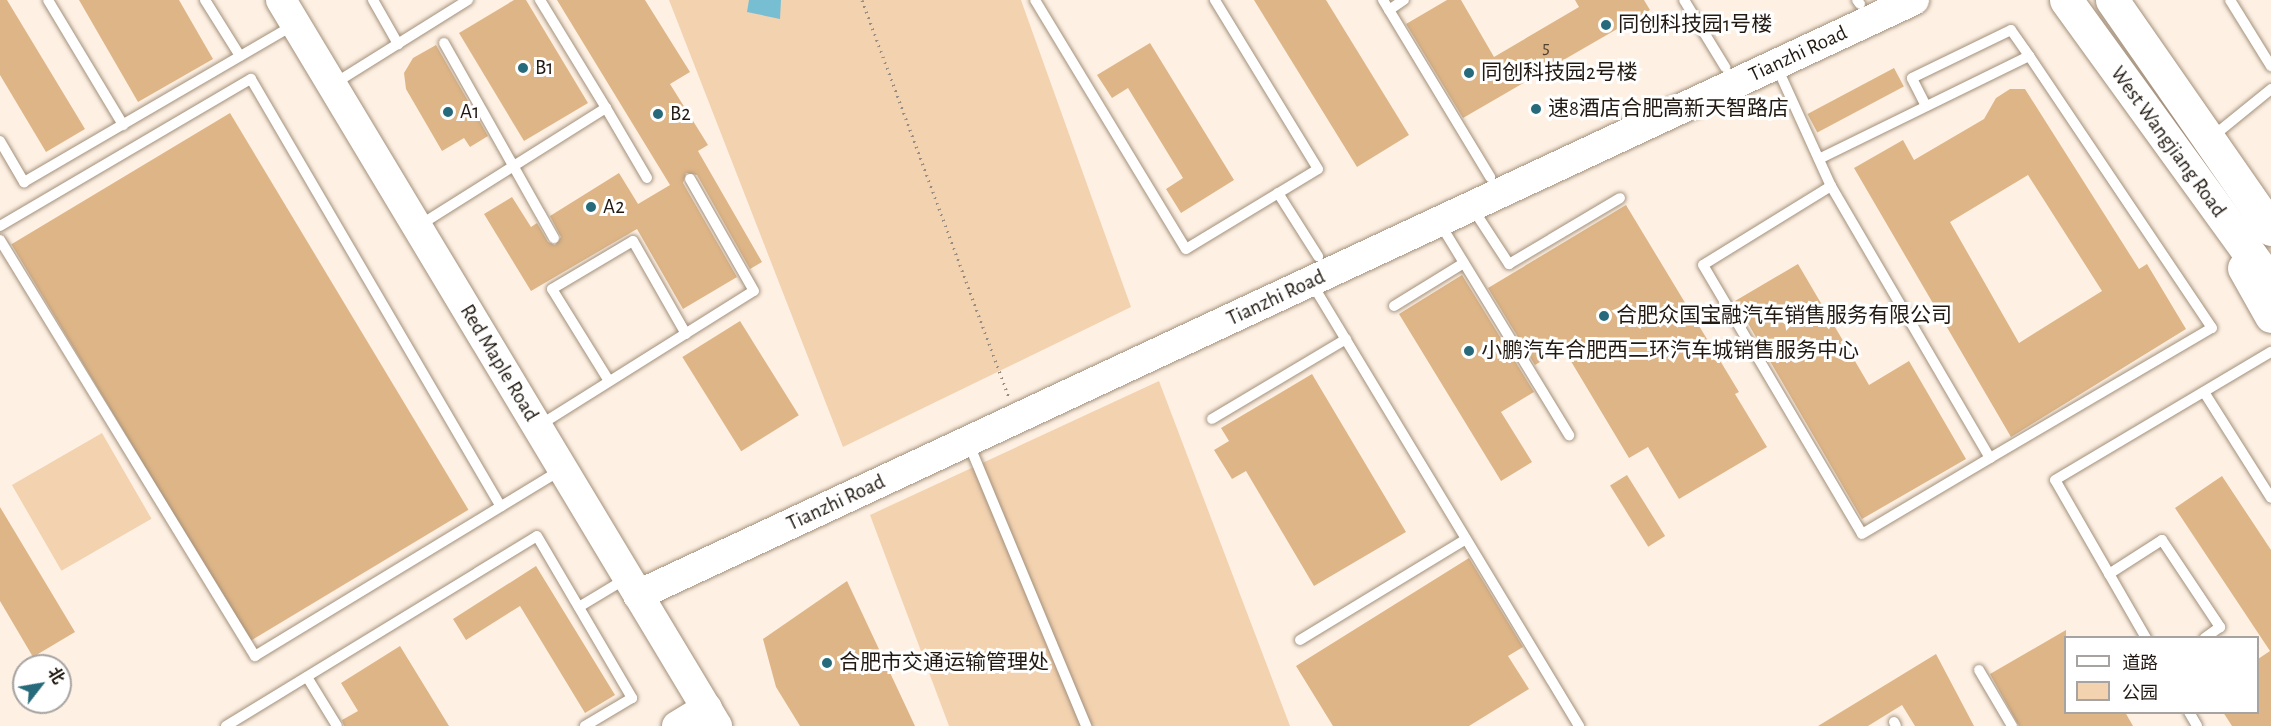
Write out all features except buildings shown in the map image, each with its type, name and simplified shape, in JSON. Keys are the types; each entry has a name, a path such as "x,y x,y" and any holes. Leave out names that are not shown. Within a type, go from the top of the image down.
{"main road":[{"name":"West Wangjiang Road","path":"2066,0 2271,284"},
{"name":"West Wangjiang Road","path":"2112,0 2271,229"},
{"path":"2217,150 2271,202"},
{"path":"2198,185 2271,316"}],"street":[{"name":"Tianzhi Road","path":"633,587 1010,400 1315,269 1439,222 1914,0"},
{"name":"Tianzhi Road","path":"633,587 968,441 1315,269 1490,177 1862,1"},
{"name":"Red Maple Road","path":"288,12 712,717"},
{"path":"677,726 712,717"}],"lane":[{"path":"48,0 123,125"},
{"path":"205,0 240,56"},
{"path":"373,0 398,44"},
{"path":"332,85 468,0"},
{"path":"540,0 647,178"},
{"path":"1035,0 1186,249 1318,170 1215,0"},
{"path":"1404,0 1386,5 1490,177"},
{"path":"1684,0 1725,67"},
{"path":"2230,0 2271,66"},
{"path":"0,141 24,182 240,56 288,12"},
{"path":"1831,186 1703,265 1862,534 2212,328 2011,30 1911,78 1926,106"},
{"path":"444,43 554,238"},
{"path":"1819,159 2029,56"},
{"path":"1775,65 1831,186 1990,458"},
{"path":"0,226 251,79 501,506"},
{"path":"2217,150 2271,89"},
{"path":"417,227 606,108"},
{"path":"537,426 754,291 690,179"},
{"path":"1278,193 1346,339 1579,726"},
{"path":"1472,206 1509,264 1620,198"},
{"path":"1439,222 1569,435"},
{"path":"0,240 255,656 562,469"},
{"path":"609,381 552,289 633,241 686,334"},
{"path":"1394,306 1464,262"},
{"path":"1212,419 1346,339"},
{"path":"2145,636 2055,480 2271,352"},
{"path":"2204,392 2271,498"},
{"path":"968,441 1086,726"},
{"path":"226,726 537,536 632,698 585,726"},
{"path":"1300,640 1466,539"},
{"path":"2109,574 2162,540 2220,627 2208,636"},
{"path":"579,607 633,587"},
{"path":"1979,670 2012,726"},
{"path":"307,677 337,726"}],"path":[{"path":"862,0 1010,400"}],"green space":[{"path":"669,0 1021,0 1131,307 843,447"},
{"path":"1159,381 1290,726 949,726 870,515"},
{"path":"102,433 152,519 61,571 12,485"}],"water":[{"path":"749,0 781,0 780,19 747,12"}],"place":[{"name":"同创科技园1号楼","path":"1606,25"},
{"name":"B1","path":"523,68"},
{"name":"同创科技园2号楼","path":"1469,73"},
{"name":"速8酒店合肥高新天智路店","path":"1536,109"},
{"name":"A1","path":"448,112"},
{"name":"B2","path":"658,114"},
{"name":"A2","path":"591,207"},
{"name":"合肥众国宝融汽车销售服务有限公司","path":"1604,316"},
{"name":"小鹏汽车合肥西二环汽车城销售服务中心","path":"1469,351"},
{"name":"合肥市交通运输管理处","path":"827,663"}]}
